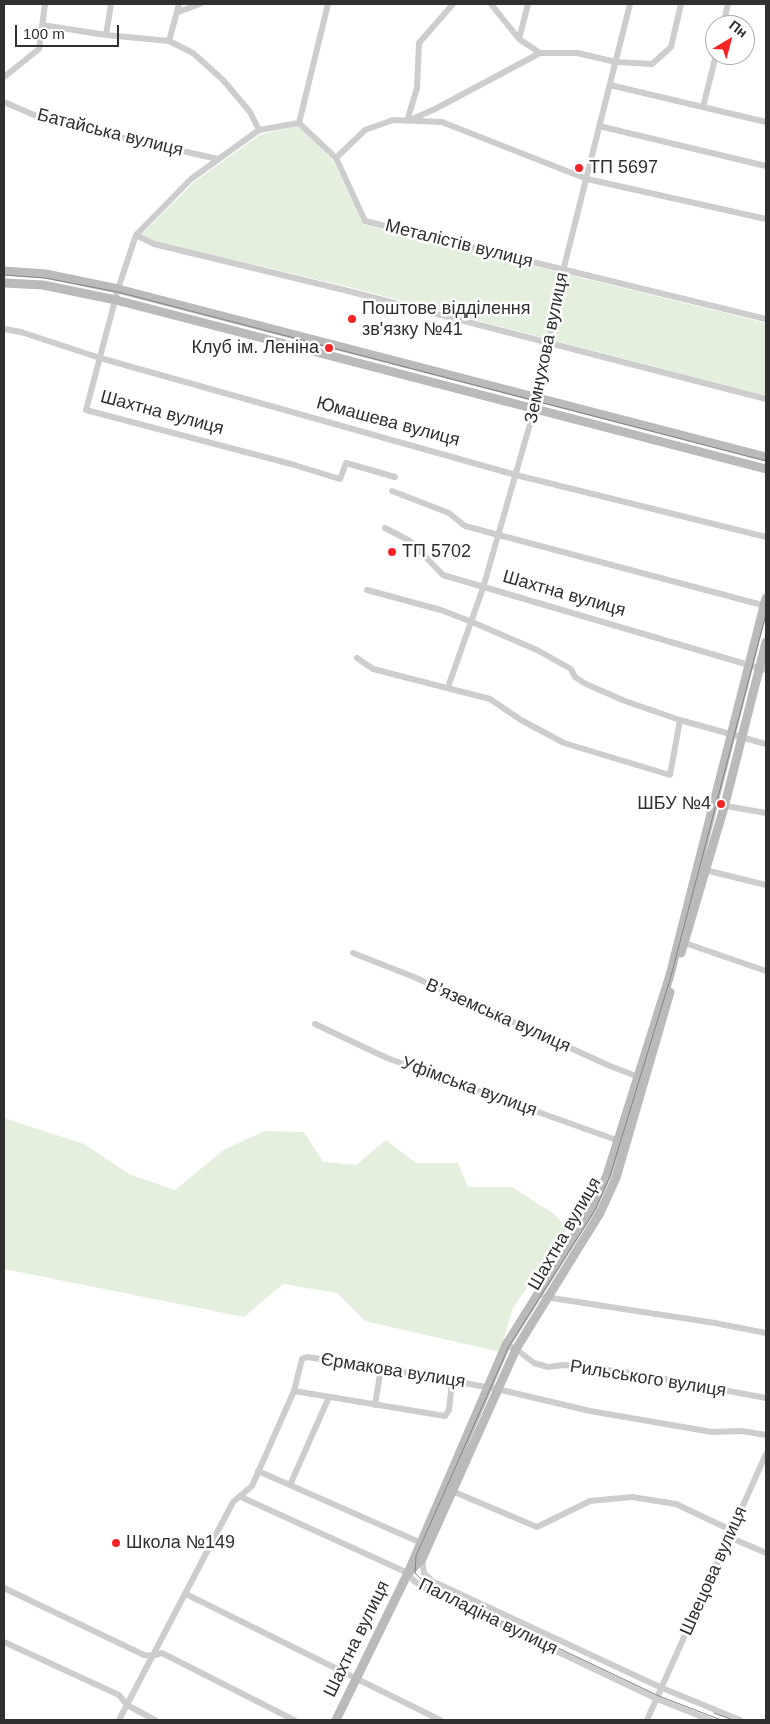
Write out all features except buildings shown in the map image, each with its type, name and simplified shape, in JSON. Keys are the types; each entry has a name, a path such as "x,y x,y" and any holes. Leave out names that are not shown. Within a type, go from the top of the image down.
{"main road":[{"path":"4,271 46,274 118,289 766,457"},
{"path":"4,283 43,286 116,300 766,469"},
{"name":"Шахтна вулиця","path":"681,942 705,870 720,804 732,733 766,603"},
{"name":"Шахтна вулиця","path":"336,1720 408,1573 419,1542 506,1345 592,1208 621,1142 720,804 762,669 766,642"},
{"name":"Шахтна вулиця","path":"408,1573 422,1559 516,1349 600,1213 616,1178 621,1142"}],"street":[{"path":"4,77 39,49 45,4"},
{"path":"106,35 111,4"},
{"path":"170,41 179,4"},
{"path":"178,12 200,4"},
{"path":"328,4 299,123 259,130 191,179 136,235 154,244 344,290 766,399"},
{"path":"407,122 417,88 419,43 453,4"},
{"path":"491,4 519,39 540,53"},
{"path":"519,39 528,4"},
{"name":"Земнухова вулиця","path":"448,687 483,588 537,399 563,271 630,4"},
{"path":"407,122 434,110 540,53 576,53 616,62 652,64 671,47 681,4"},
{"path":"42,25 106,35 170,41 193,52 223,80 250,112 259,130"},
{"path":"703,107 714,65"},
{"path":"610,85 766,122"},
{"name":"Батайська вулиця","path":"4,102 48,121 218,160"},
{"path":"336,158 366,130 393,120 442,122 586,179 766,219"},
{"name":"Металістів вулиця","path":"299,123 336,158 365,221 563,271 766,319"},
{"path":"599,126 766,166"},
{"name":"Шахтна вулиця","path":"136,235 118,289 86,410 291,464 340,479 346,463 395,477"},
{"name":"Юмашева вулиця","path":"4,329 22,332 100,358 516,475 766,537"},
{"path":"392,492 449,513 465,526 766,603"},
{"name":"Шахтна вулиця","path":"385,528 410,541 443,575 483,588 583,614 762,669"},
{"path":"367,590 441,610 472,622 537,650 571,669 575,677 586,684 625,701 680,720 766,744"},
{"path":"356,658 373,669 490,699 521,720 564,743 670,775 680,720"},
{"path":"720,804 766,813"},
{"path":"705,870 766,885"},
{"path":"681,942 766,971"},
{"name":"В’яземська вулиця","path":"353,953 640,1077"},
{"name":"Уфімська вулиця","path":"315,1024 387,1058 621,1142"},
{"path":"536,1296 715,1323 766,1333"},
{"name":"Рильського вулиця","path":"506,1345 516,1349 534,1363 548,1367 564,1365 632,1373 766,1398"},
{"name":"Єрмакова вулиця","path":"119,1720 233,1502 252,1486 294,1391 302,1359 307,1357 381,1368 497,1389 590,1411 712,1432 742,1431 766,1435"},
{"path":"375,1405 381,1368"},
{"path":"294,1391 445,1416 449,1410 452,1381"},
{"path":"290,1485 328,1397"},
{"name":"Швецова вулиця","path":"647,1720 766,1454"},
{"path":"258,1471 419,1542"},
{"path":"452,1491 538,1527 590,1501 632,1496 676,1504 766,1553"},
{"name":"Палладіна вулиця","path":"241,1497 408,1573 414,1581 428,1590 657,1699 710,1720"},
{"path":"422,1559 424,1573 432,1581 662,1688 740,1720"},
{"path":"408,1573 424,1573"},
{"path":"4,1588 144,1655 153,1656 162,1653 294,1720"},
{"path":"186,1594 440,1720"},
{"path":"4,1642 119,1695 127,1705 155,1720"}],"green space":[{"path":"298,126 333,160 363,224 766,323 766,396 345,286 156,242 142,234 194,182 261,134"},
{"path":"4,1118 84,1144 129,1174 175,1190 225,1149 265,1131 304,1132 323,1162 356,1165 386,1140 416,1163 458,1163 468,1187 512,1187 554,1214 568,1229 513,1308 500,1352 365,1321 337,1293 283,1284 244,1317 4,1269"}],"tram line":[{"path":"4,275 45,278 118,292 766,461"},
{"path":"721,1720 659,1696 428,1586 415,1573 416,1556 509,1346 595,1210 610,1176 671,976 766,614"},
{"path":"714,1713 733,1720"}],"place":[{"name":"ТП 5697","path":"579,168"},
{"name":"Поштове відділення зв'язку №41","path":"352,319"},
{"name":"Клуб ім. Леніна","path":"329,348"},
{"name":"ТП 5702","path":"392,552"},
{"name":"ШБУ №4","path":"721,804"},
{"name":"Школа №149","path":"116,1543"}]}
